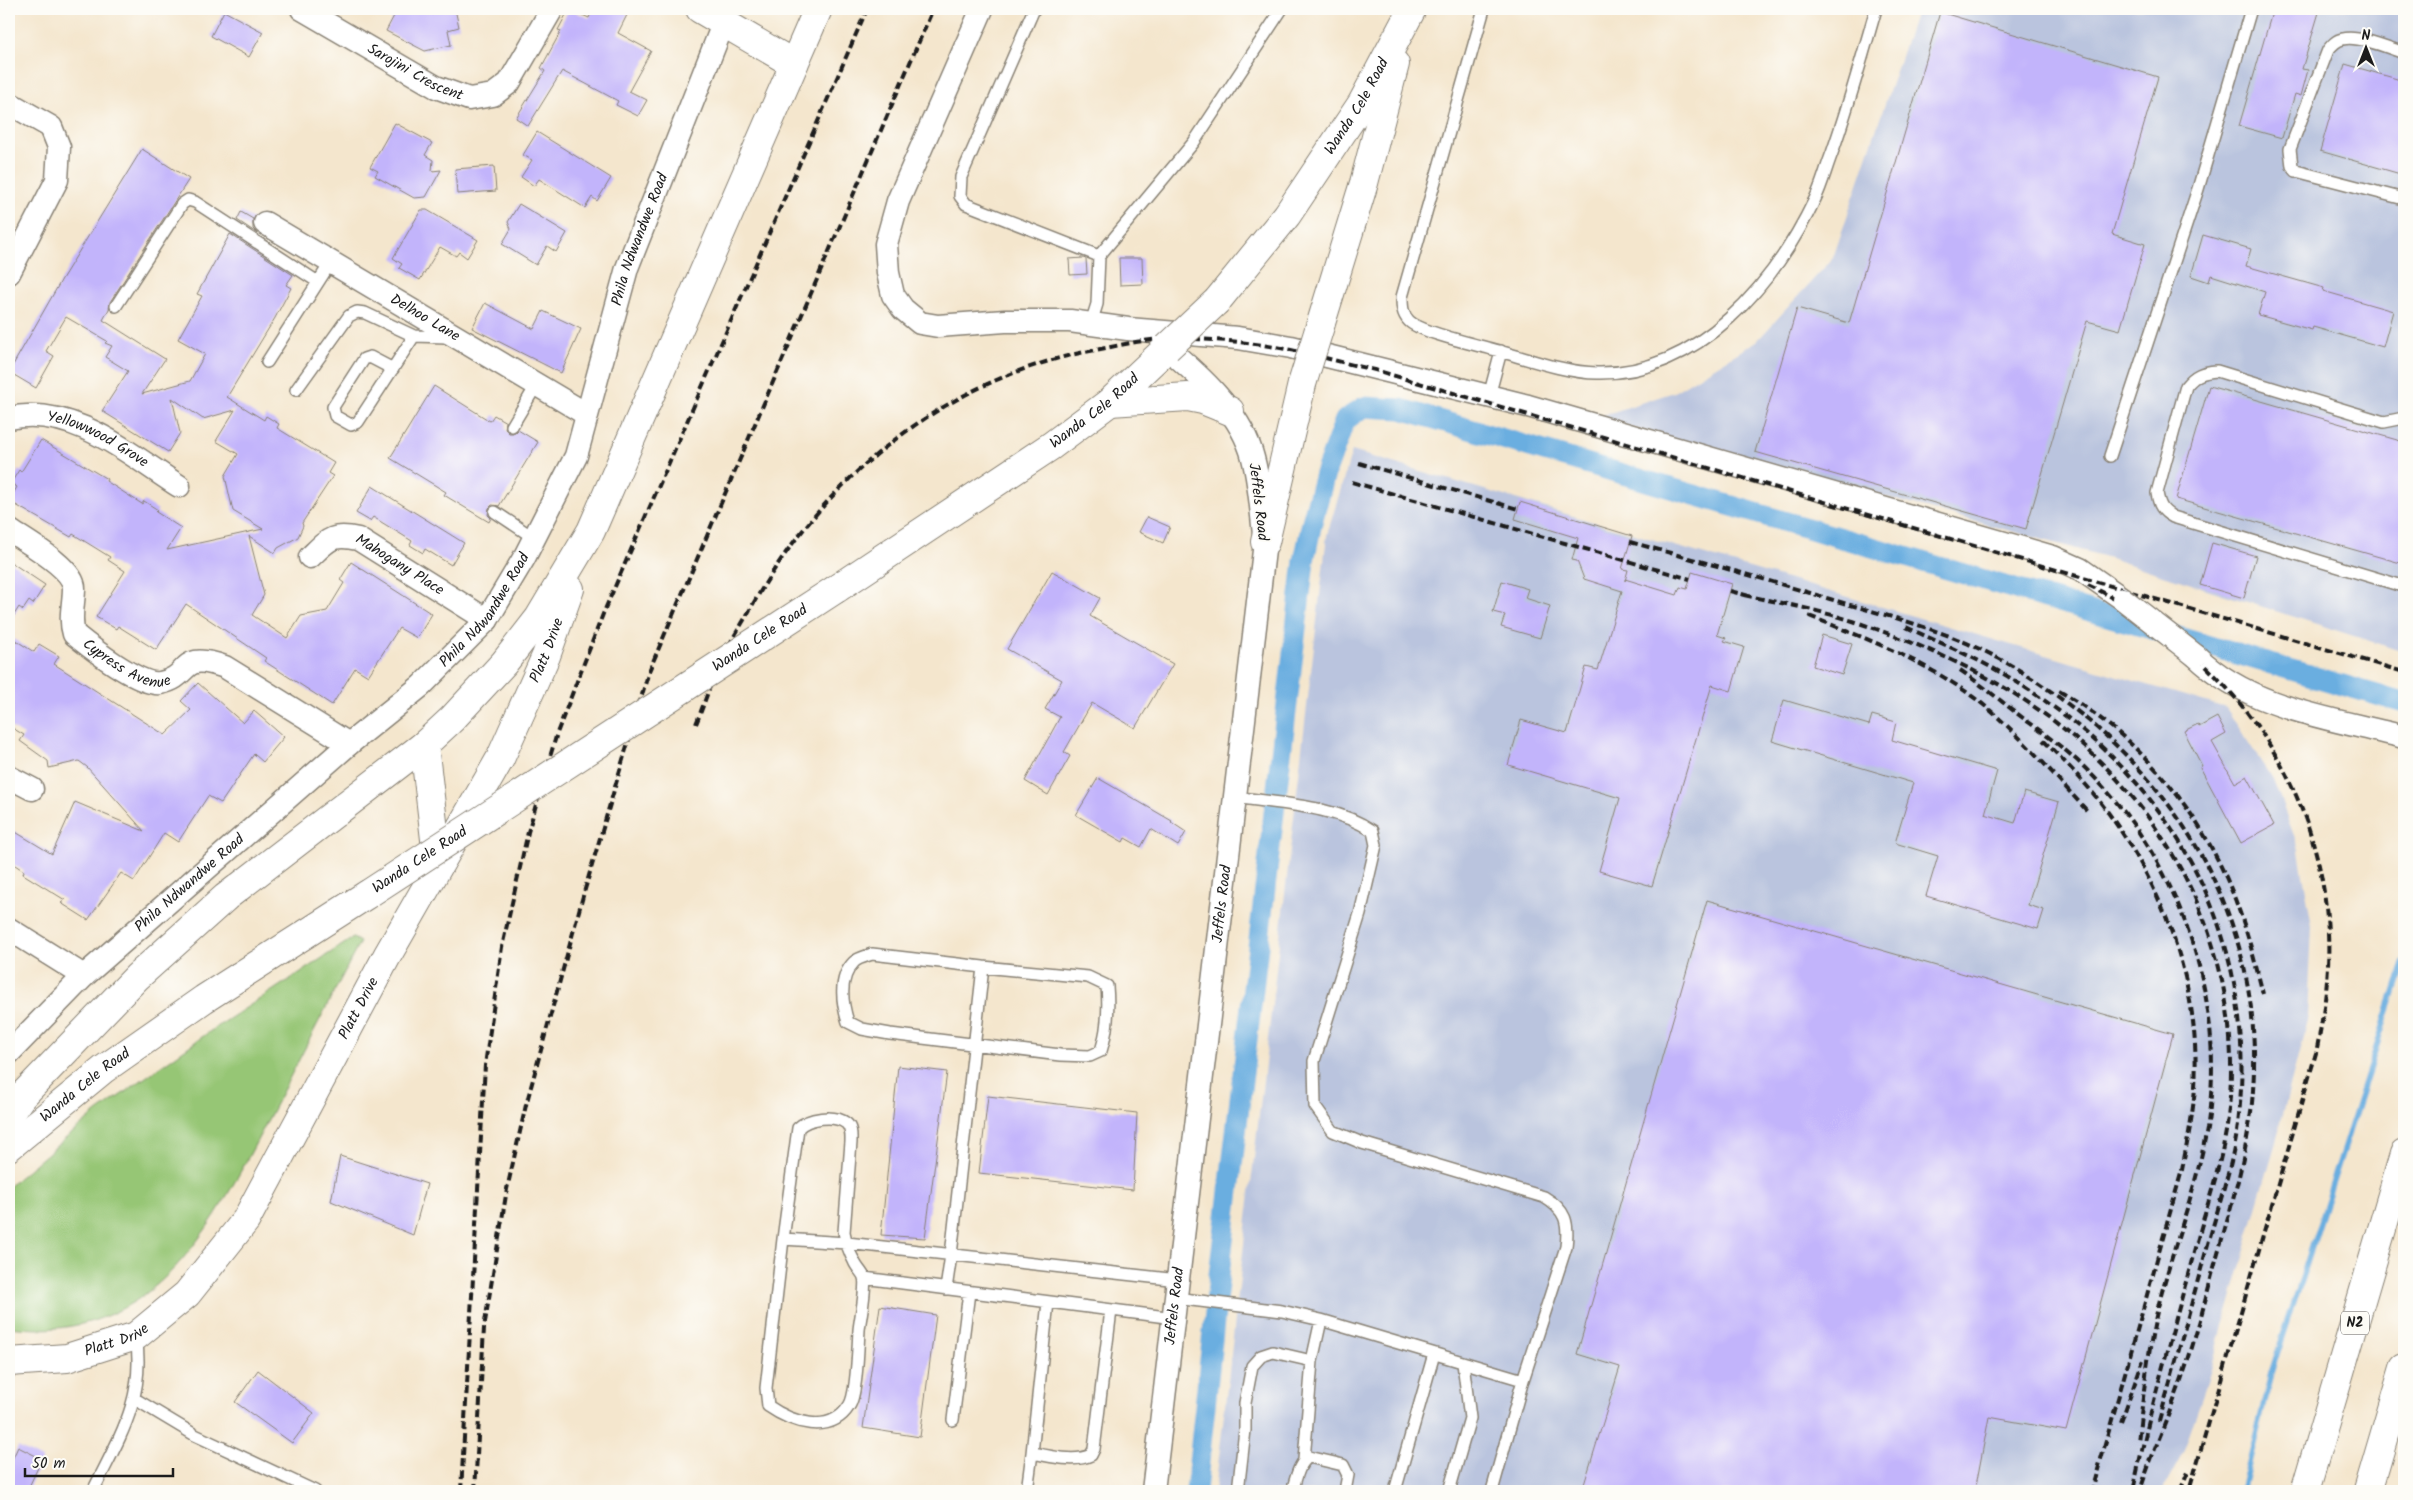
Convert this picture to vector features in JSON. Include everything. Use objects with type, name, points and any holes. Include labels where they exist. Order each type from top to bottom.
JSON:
[{"type":"main road","points":[[9,1114],[22,1096],[137,977],[226,897],[424,745],[452,719],[504,663],[539,618],[591,531],[818,9]]},
{"type":"main road","points":[[717,13],[794,64]]},
{"type":"main road","points":[[1265,542],[1302,384],[1364,183],[1409,15]]},
{"type":"main road","name":"Wanda Cele Road","points":[[9,1147],[112,1063],[204,999],[836,589],[1051,446],[1110,402],[1217,301],[1287,215],[1362,103],[1409,15]]},
{"type":"main road","points":[[1110,402],[1188,397],[1230,411]]},
{"type":"main road","name":"Platt Drive","points":[[9,1362],[67,1358],[136,1336],[187,1294],[246,1220],[387,956],[500,759],[546,656],[591,531]]},
{"type":"main road","points":[[424,745],[438,865]]},
{"type":"main road","name":"N2","points":[[2304,1491],[2404,1154]]},
{"type":"main road","points":[[2368,1491],[2404,1368]]},
{"type":"street","name":"Sarojini Crescent","points":[[302,9],[436,87],[469,99],[493,95],[509,83],[552,9]]},
{"type":"street","points":[[982,9],[898,201],[886,244],[888,273],[893,295],[903,309],[920,323],[938,326],[1005,321],[1091,323],[1128,329],[1238,338],[1291,347],[1489,396],[2053,556],[2080,569],[2123,599],[2231,684],[2260,698],[2308,714],[2404,736]]},
{"type":"street","name":"Phila Ndwandwe Road","points":[[9,1052],[84,976],[349,744],[421,686],[487,620],[534,538],[576,456],[627,268],[717,13]]},
{"type":"street","points":[[9,103],[52,127],[59,147],[57,180],[9,273]]},
{"type":"street","name":"Delhoo Lane","points":[[264,223],[586,414]]},
{"type":"street","name":"Jeffels Road","points":[[1153,1491],[1265,542],[1251,452],[1239,424],[1230,411],[1194,371],[1158,356]]},
{"type":"street","name":"Yellowwood Grove","points":[[9,418],[22,415],[55,417],[100,435],[179,486]]},
{"type":"street","name":"Cypress Avenue","points":[[9,530],[69,573],[74,585],[70,621],[74,634],[137,677],[150,683],[168,681],[193,662],[201,660],[211,662],[226,667],[349,744]]},
{"type":"street","name":"Mahogany Place","points":[[310,558],[331,538],[345,536],[358,540],[487,620]]},
{"type":"street","points":[[9,929],[84,976]]},
{"type":"lane","points":[[1034,9],[961,177],[960,196],[966,204],[1099,256]]},
{"type":"lane","points":[[1091,323],[1097,304],[1099,256],[1194,142],[1282,9]]},
{"type":"lane","points":[[1484,9],[1402,297],[1402,310],[1409,322],[1442,335],[1557,366],[1596,373],[1620,372],[1656,364],[1697,343],[1727,322],[1764,281],[1793,240],[1816,198],[1848,107],[1876,9]]},
{"type":"lane","points":[[2110,456],[2198,188],[2251,9]]},
{"type":"lane","points":[[2404,53],[2354,38],[2343,38],[2335,42],[2328,50],[2290,148],[2292,166],[2296,171],[2404,199]]},
{"type":"lane","points":[[116,306],[182,204],[188,200],[195,202],[318,282]]},
{"type":"lane","points":[[267,362],[331,262]]},
{"type":"lane","points":[[296,390],[349,316],[357,312],[365,313],[414,336],[456,337]]},
{"type":"lane","points":[[393,369],[370,357],[364,359],[333,407],[335,416],[351,425],[358,422],[393,369],[414,336]]},
{"type":"lane","points":[[1489,396],[1501,351]]},
{"type":"lane","points":[[2404,418],[2384,422],[2216,371],[2203,372],[2194,377],[2186,386],[2157,493],[2159,503],[2164,512],[2173,516],[2399,585],[2404,584]]},
{"type":"lane","points":[[512,426],[537,384]]},
{"type":"lane","points":[[495,512],[534,538]]},
{"type":"lane","points":[[1235,797],[1310,808],[1358,821],[1373,831],[1376,845],[1360,914],[1314,1062],[1315,1106],[1325,1123],[1333,1131],[1362,1143],[1544,1197],[1559,1206],[1568,1232],[1566,1247],[1523,1380],[1492,1491]]},
{"type":"lane","points":[[872,954],[982,967],[1088,977],[1107,986],[1109,1006],[1107,1032],[1101,1051],[1090,1056],[1060,1055],[871,1031],[848,1022],[842,1002],[844,977],[855,960],[872,954]]},
{"type":"lane","points":[[946,1289],[982,967]]},
{"type":"lane","points":[[815,1118],[840,1121],[851,1129],[844,1226],[852,1259],[864,1278],[850,1405],[837,1418],[822,1423],[806,1424],[783,1416],[768,1406],[766,1388],[783,1239],[798,1128],[805,1120],[815,1118]]},
{"type":"lane","points":[[783,1239],[847,1243],[951,1255],[1176,1299],[1282,1310],[1523,1380]]},
{"type":"lane","points":[[864,1278],[1112,1310],[1176,1299]]},
{"type":"lane","points":[[953,1420],[969,1292]]},
{"type":"lane","points":[[1027,1491],[1048,1302]]},
{"type":"lane","points":[[1032,1453],[1077,1459],[1091,1455],[1096,1443],[1112,1310]]},
{"type":"lane","points":[[1292,1491],[1304,1460],[1312,1361],[1321,1320]]},
{"type":"lane","points":[[93,1491],[122,1433],[135,1399],[140,1361],[136,1336]]},
{"type":"lane","points":[[1238,1491],[1245,1430],[1245,1403],[1252,1366],[1261,1356],[1273,1352],[1312,1361]]},
{"type":"lane","points":[[1395,1491],[1434,1354]]},
{"type":"lane","points":[[1449,1491],[1470,1418],[1464,1363]]},
{"type":"lane","points":[[135,1399],[195,1435],[315,1491]]},
{"type":"lane","points":[[1304,1460],[1314,1457],[1343,1464],[1348,1475],[1344,1491]]},
{"type":"shaded area","points":[[1917,9],[2404,9],[2404,652],[2110,558],[1595,418],[1674,392],[1757,341],[1833,258]]},
{"type":"shaded area","points":[[1352,451],[2226,708],[2273,780],[2298,846],[2312,926],[2308,1017],[2275,1145],[2206,1386],[2183,1452],[2162,1491],[1215,1491],[1327,535]]},
{"type":"green space","points":[[353,938],[360,942],[251,1152],[203,1232],[175,1267],[143,1296],[105,1317],[61,1328],[9,1327],[9,1186],[97,1112],[209,1032]]},
{"type":"building","points":[[418,9],[455,9],[459,27],[448,30],[451,45],[425,51],[386,31],[395,14]]},
{"type":"building","points":[[569,9],[589,18],[593,9],[630,9],[618,33],[651,51],[629,91],[647,100],[638,116],[616,105],[618,101],[562,71],[528,126],[516,118],[545,71],[541,68],[561,31],[558,30]]},
{"type":"building","points":[[2273,9],[2320,9],[2302,69],[2308,70],[2301,96],[2295,94],[2282,138],[2239,126]]},
{"type":"building","points":[[224,11],[263,32],[249,57],[211,36]]},
{"type":"building","points":[[1940,12],[2158,77],[2112,234],[2145,244],[2120,330],[2087,321],[2026,529],[1755,452],[1797,308],[1849,323]]},
{"type":"building","points":[[2345,64],[2404,81],[2404,175],[2320,151]]},
{"type":"building","points":[[395,123],[432,143],[425,155],[433,160],[432,171],[441,170],[426,197],[414,198],[375,176],[378,171],[370,167]]},
{"type":"building","points":[[537,132],[611,178],[597,201],[592,197],[585,208],[539,179],[534,186],[521,177],[532,160],[523,155]]},
{"type":"building","points":[[142,149],[189,179],[110,302],[109,309],[103,320],[165,359],[142,394],[190,381],[205,354],[178,339],[202,296],[197,294],[230,234],[293,275],[286,285],[291,288],[275,318],[227,397],[264,420],[266,416],[279,424],[277,428],[334,463],[328,473],[333,476],[302,523],[303,526],[298,537],[278,548],[275,553],[249,536],[264,595],[252,615],[287,638],[301,616],[327,611],[344,583],[340,580],[351,562],[432,614],[417,638],[399,628],[368,676],[355,668],[332,705],[264,661],[266,658],[186,604],[156,650],[118,626],[116,629],[96,617],[125,571],[108,560],[110,557],[73,534],[71,537],[9,501],[17,487],[11,483],[19,470],[21,472],[41,440],[107,479],[106,481],[142,504],[144,501],[158,510],[156,512],[181,528],[167,550],[263,529],[233,511],[225,476],[238,454],[216,441],[235,410],[203,419],[172,398],[180,433],[168,452],[102,411],[128,371],[105,357],[112,346],[105,343],[107,341],[66,317],[46,351],[54,356],[36,388],[9,372],[62,279]]},
{"type":"building","points":[[494,166],[496,191],[457,194],[455,169]]},
{"type":"building","points":[[519,204],[567,233],[556,252],[547,246],[536,265],[502,244],[511,229],[508,222]]},
{"type":"building","points":[[421,210],[427,210],[478,240],[467,258],[459,252],[456,256],[440,247],[420,280],[399,268],[402,264],[393,258]]},
{"type":"building","points":[[241,212],[253,219],[253,229],[258,234],[237,220]]},
{"type":"building","points":[[2203,235],[2251,249],[2246,266],[2324,288],[2323,291],[2393,311],[2383,347],[2313,327],[2312,330],[2258,315],[2265,292],[2211,275],[2209,282],[2191,276]]},
{"type":"building","points":[[1119,258],[1142,258],[1143,284],[1120,285]]},
{"type":"building","points":[[1069,259],[1086,259],[1087,274],[1070,275]]},
{"type":"building","points":[[485,303],[534,329],[543,311],[581,329],[561,373],[472,328]]},
{"type":"building","points":[[434,386],[490,421],[494,415],[506,422],[505,429],[509,433],[515,433],[518,430],[538,442],[499,506],[492,505],[489,508],[488,515],[491,518],[489,522],[444,495],[446,492],[390,458]]},
{"type":"building","points":[[2209,386],[2404,442],[2404,564],[2176,499]]},
{"type":"building","points":[[372,486],[464,543],[451,565],[425,549],[423,553],[410,545],[412,541],[373,517],[370,521],[356,513]]},
{"type":"building","points":[[1520,502],[1632,536],[1622,569],[1628,570],[1626,579],[1677,595],[1680,587],[1687,589],[1692,572],[1732,584],[1717,635],[1726,638],[1724,641],[1744,647],[1731,691],[1712,685],[1652,886],[1599,871],[1620,798],[1508,765],[1521,720],[1567,733],[1586,667],[1598,670],[1622,591],[1584,579],[1577,561],[1572,560],[1578,538],[1515,519]]},
{"type":"building","points":[[1147,517],[1170,527],[1163,543],[1139,532]]},
{"type":"building","points":[[2212,543],[2256,556],[2244,598],[2200,585]]},
{"type":"building","points":[[9,561],[45,585],[33,604],[29,601],[23,610],[19,607],[9,623]]},
{"type":"building","points":[[1052,571],[1100,598],[1090,616],[1173,664],[1135,728],[1092,703],[1064,752],[1070,756],[1048,795],[1025,781],[1060,717],[1045,709],[1062,680],[1007,649]]},
{"type":"building","points":[[1502,581],[1528,589],[1525,598],[1550,606],[1540,638],[1501,627],[1505,615],[1493,612]]},
{"type":"building","points":[[1822,635],[1852,644],[1842,675],[1813,666]]},
{"type":"building","points":[[9,636],[34,652],[39,644],[59,656],[54,664],[165,735],[191,710],[181,701],[198,683],[243,723],[254,711],[284,737],[263,762],[254,754],[221,803],[208,796],[178,842],[164,833],[134,881],[121,873],[88,920],[61,903],[65,900],[23,874],[24,871],[9,861],[9,828],[52,854],[75,802],[144,831],[87,767],[79,761],[49,768],[48,761],[20,741],[24,735],[9,726]]},
{"type":"building","points":[[1784,700],[1869,725],[1872,715],[1896,722],[1892,740],[1997,771],[1985,814],[2015,823],[2024,792],[2059,802],[2028,905],[2044,910],[2038,929],[1926,896],[1938,856],[1895,843],[1913,783],[1772,741]]},
{"type":"building","points":[[2217,717],[2226,734],[2212,742],[2235,783],[2247,776],[2274,825],[2241,843],[2200,767],[2202,766],[2184,731],[2198,724],[2199,727]]},
{"type":"building","points":[[1098,778],[1172,821],[1186,832],[1178,846],[1151,829],[1141,847],[1125,838],[1123,842],[1076,815]]},
{"type":"building","points":[[1707,900],[2173,1034],[2066,1431],[1989,1417],[1975,1491],[1582,1491],[1620,1367],[1577,1354]]},
{"type":"building","points":[[898,1066],[947,1072],[925,1238],[881,1235]]},
{"type":"building","points":[[988,1096],[1137,1113],[1133,1190],[979,1173]]},
{"type":"building","points":[[340,1156],[427,1184],[413,1235],[331,1201]]},
{"type":"building","points":[[880,1306],[936,1315],[920,1437],[863,1428]]},
{"type":"building","points":[[258,1370],[314,1413],[292,1443],[235,1402]]},
{"type":"building","points":[[18,1447],[42,1459],[27,1491],[15,1491],[9,1488],[9,1466]]},
{"type":"waterway","points":[[1196,1491],[1219,1275],[1304,561],[1325,474],[1345,420],[1364,407],[1401,409],[2404,703]]},
{"type":"waterway","points":[[2242,1491],[2271,1374],[2404,961]]},
{"type":"railway","points":[[461,1491],[485,1065],[502,947],[528,832],[557,733],[603,614],[867,9]]},
{"type":"railway","points":[[475,1491],[484,1328],[507,1189],[526,1105],[583,896],[649,671],[933,9]]},
{"type":"railway","points":[[696,724],[723,656],[776,566],[810,521],[849,480],[891,443],[937,411],[987,384],[1039,364],[1095,350],[1149,340],[1167,339],[1229,341],[1276,347],[1375,370],[2404,672]]},
{"type":"railway","points":[[1359,463],[1518,509]]},
{"type":"railway","points":[[1352,482],[1690,579]]},
{"type":"railway","points":[[1630,542],[1919,625],[1985,651],[2024,673],[2073,708],[2118,747],[2157,790],[2190,836],[2217,886],[2237,939],[2249,994],[2254,1052],[2251,1112],[2237,1184],[2196,1333],[2177,1392],[2140,1491]]},
{"type":"railway","points":[[2088,585],[2137,612],[2182,645],[2222,683],[2257,726],[2285,772],[2307,823],[2321,876],[2328,933],[2326,993],[2316,1053],[2189,1491]]},
{"type":"railway","points":[[1730,591],[1749,596]]},
{"type":"railway","points":[[1744,595],[1840,617],[1897,637],[1968,668],[2030,704],[2086,748],[2134,798],[2173,855],[2203,917],[2222,983],[2231,1053],[2227,1125],[2217,1170],[2155,1398],[2133,1491]]},
{"type":"railway","points":[[1809,616],[1901,654],[1965,691],[2013,731],[2089,813]]},
{"type":"railway","points":[[1906,627],[1983,663],[2012,679],[2081,728],[2128,774],[2168,824],[2199,878],[2222,936],[2237,998],[2242,1064],[2237,1132],[2228,1174],[2158,1425]]},
{"type":"railway","points":[[1960,670],[2067,752],[2091,774],[2123,810],[2150,850],[2173,893],[2191,938],[2203,984],[2210,1032],[2212,1081],[2207,1129],[2197,1174],[2154,1324],[2138,1442]]},
{"type":"railway","points":[[2059,691],[2090,710],[2144,757],[2190,813],[2226,876],[2246,931],[2263,994]]},
{"type":"railway","points":[[2043,740],[2067,764],[2104,807],[2144,870],[2161,904],[2185,976],[2192,1012],[2195,1050],[2194,1097],[2182,1170],[2092,1491]]},
{"type":"railway","points":[[2121,1422],[2143,1360]]},
{"type":"railway","points":[[2180,1491],[2189,1470]]}]
